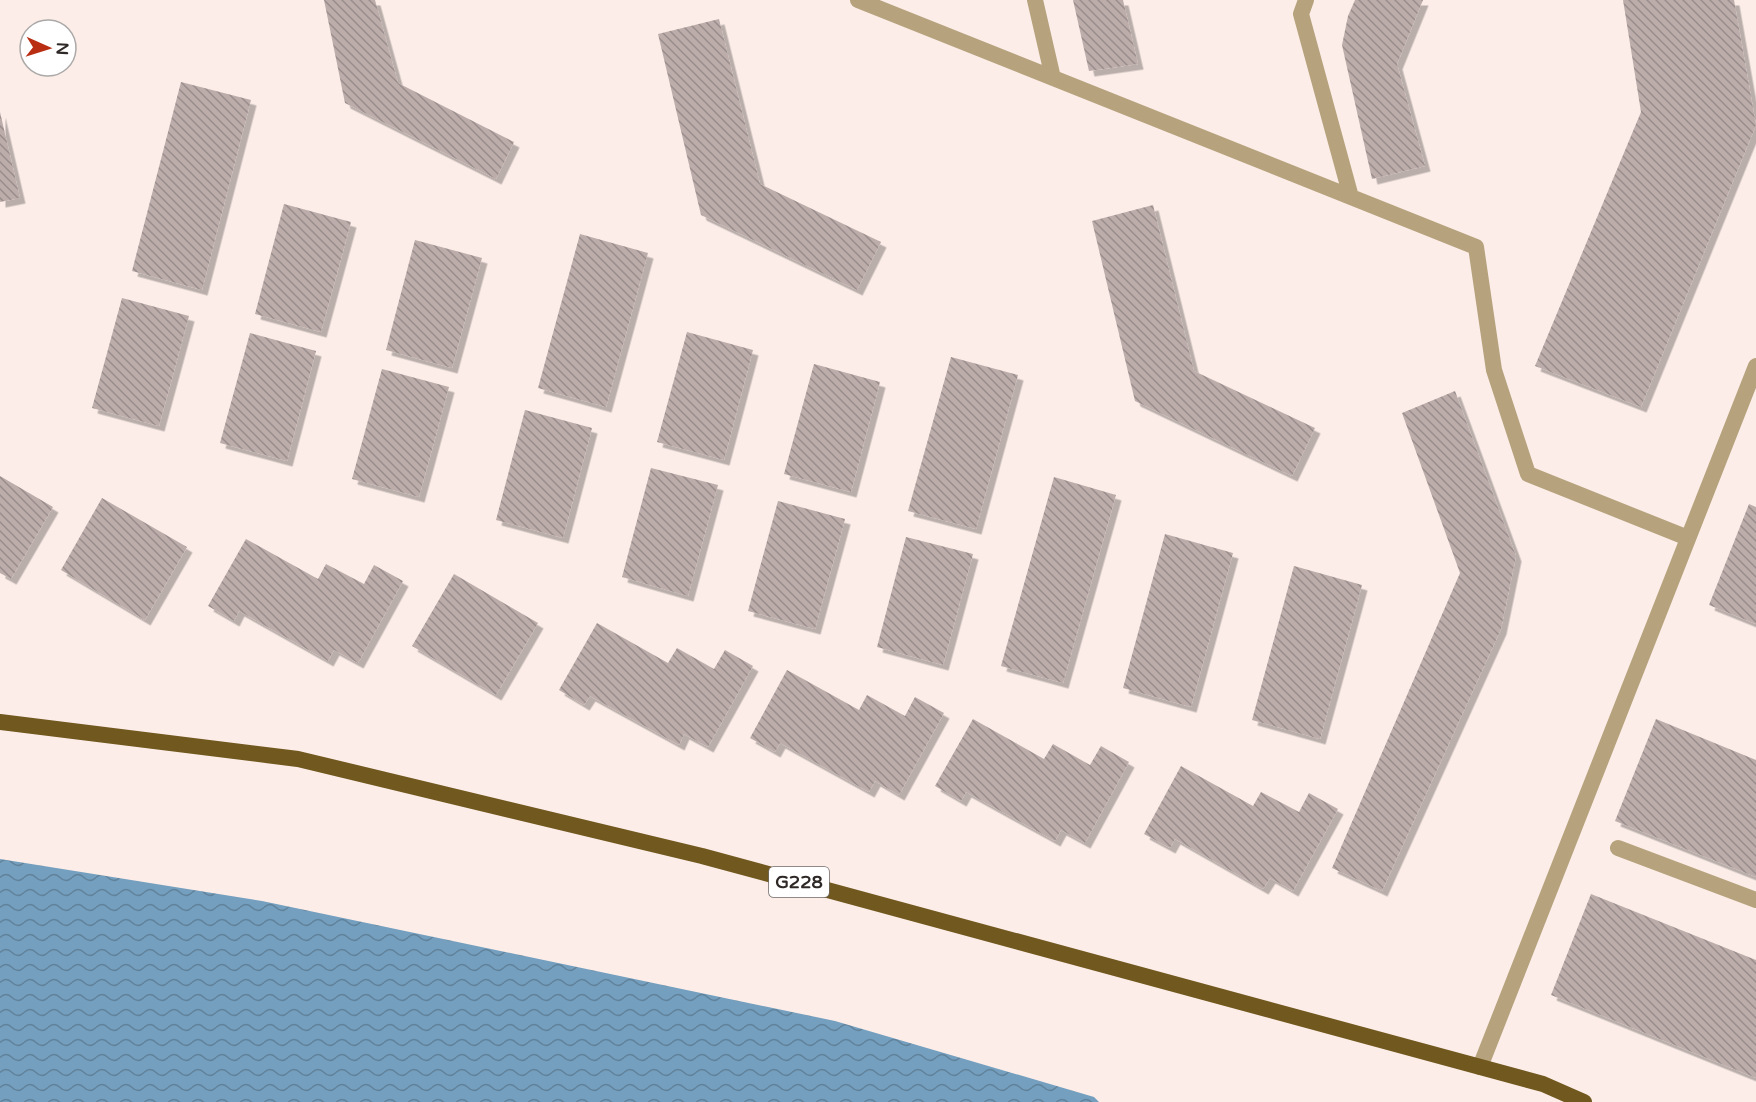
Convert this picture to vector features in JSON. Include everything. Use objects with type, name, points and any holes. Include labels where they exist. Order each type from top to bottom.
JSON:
[{"type":"highway","name":"G228","points":[[0,722],[298,759],[702,855],[1542,1084],[1584,1102]]},
{"type":"street","points":[[858,0],[1476,247],[1494,370],[1528,474],[1688,538]]},
{"type":"street","points":[[1035,0],[1053,78]]},
{"type":"street","points":[[1306,0],[1301,14],[1351,197]]},
{"type":"street","points":[[1480,1067],[1688,538],[1750,397],[1756,366]]},
{"type":"street","points":[[1618,848],[1756,900]]},
{"type":"water","points":[[0,859],[262,901],[835,1021],[1094,1097],[1099,1102],[0,1102]]},
{"type":"building","points":[[324,0],[375,0],[398,83],[514,142],[496,179],[345,103]]},
{"type":"building","points":[[1073,0],[1123,0],[1138,64],[1089,71]]},
{"type":"building","points":[[1355,0],[1423,0],[1397,64],[1425,166],[1372,179],[1342,45],[1348,16]]},
{"type":"building","points":[[1623,0],[1734,0],[1756,125],[1641,407],[1535,366],[1641,112]]},
{"type":"building","points":[[719,19],[760,184],[881,242],[857,290],[701,215],[658,34]]},
{"type":"building","points":[[181,82],[251,100],[202,290],[132,271]]},
{"type":"building","points":[[0,112],[20,198],[0,202]]},
{"type":"building","points":[[284,204],[351,222],[321,332],[255,314]]},
{"type":"building","points":[[1153,205],[1194,371],[1315,428],[1292,476],[1135,401],[1092,221]]},
{"type":"building","points":[[580,234],[648,253],[606,407],[538,388]]},
{"type":"building","points":[[415,240],[482,258],[452,368],[386,350]]},
{"type":"building","points":[[122,298],[189,316],[159,426],[92,408]]},
{"type":"building","points":[[687,332],[753,350],[724,460],[657,442]]},
{"type":"building","points":[[250,333],[316,351],[287,461],[220,443]]},
{"type":"building","points":[[951,357],[1018,375],[976,529],[908,511]]},
{"type":"building","points":[[814,364],[880,382],[851,492],[784,474]]},
{"type":"building","points":[[382,369],[449,387],[419,497],[352,479]]},
{"type":"building","points":[[1455,391],[1516,556],[1501,629],[1382,891],[1332,868],[1460,573],[1402,413]]},
{"type":"building","points":[[525,410],[592,428],[563,538],[496,520]]},
{"type":"building","points":[[651,468],[718,485],[688,596],[622,577]]},
{"type":"building","points":[[0,476],[53,507],[11,579],[0,573]]},
{"type":"building","points":[[1054,477],[1116,495],[1063,683],[1001,666]]},
{"type":"building","points":[[102,498],[187,547],[145,620],[61,570]]},
{"type":"building","points":[[778,501],[845,519],[815,629],[748,611]]},
{"type":"building","points":[[1749,504],[1756,507],[1756,624],[1709,605]]},
{"type":"building","points":[[1165,534],[1233,553],[1191,707],[1123,688]]},
{"type":"building","points":[[906,537],[973,554],[943,665],[877,647]]},
{"type":"building","points":[[246,539],[318,579],[326,564],[364,584],[374,565],[403,581],[358,663],[334,650],[328,661],[239,611],[234,621],[208,606]]},
{"type":"building","points":[[1294,566],[1362,585],[1320,739],[1252,720]]},
{"type":"building","points":[[454,574],[538,623],[496,695],[412,646]]},
{"type":"building","points":[[597,623],[668,663],[677,648],[714,669],[725,650],[753,666],[708,747],[684,734],[679,745],[590,696],[584,705],[559,690]]},
{"type":"building","points":[[787,670],[859,710],[867,695],[905,716],[915,697],[944,713],[899,795],[875,781],[869,792],[780,743],[775,752],[750,738]]},
{"type":"building","points":[[973,719],[1044,759],[1053,744],[1090,765],[1101,746],[1129,762],[1085,843],[1061,830],[1055,841],[966,792],[961,801],[935,786]]},
{"type":"building","points":[[1656,719],[1756,760],[1756,877],[1615,821]]},
{"type":"building","points":[[1181,766],[1253,806],[1261,792],[1299,812],[1309,793],[1338,809],[1293,891],[1270,878],[1263,889],[1175,839],[1170,848],[1144,834]]},
{"type":"building","points":[[1591,894],[1756,960],[1756,1078],[1551,995]]}]
